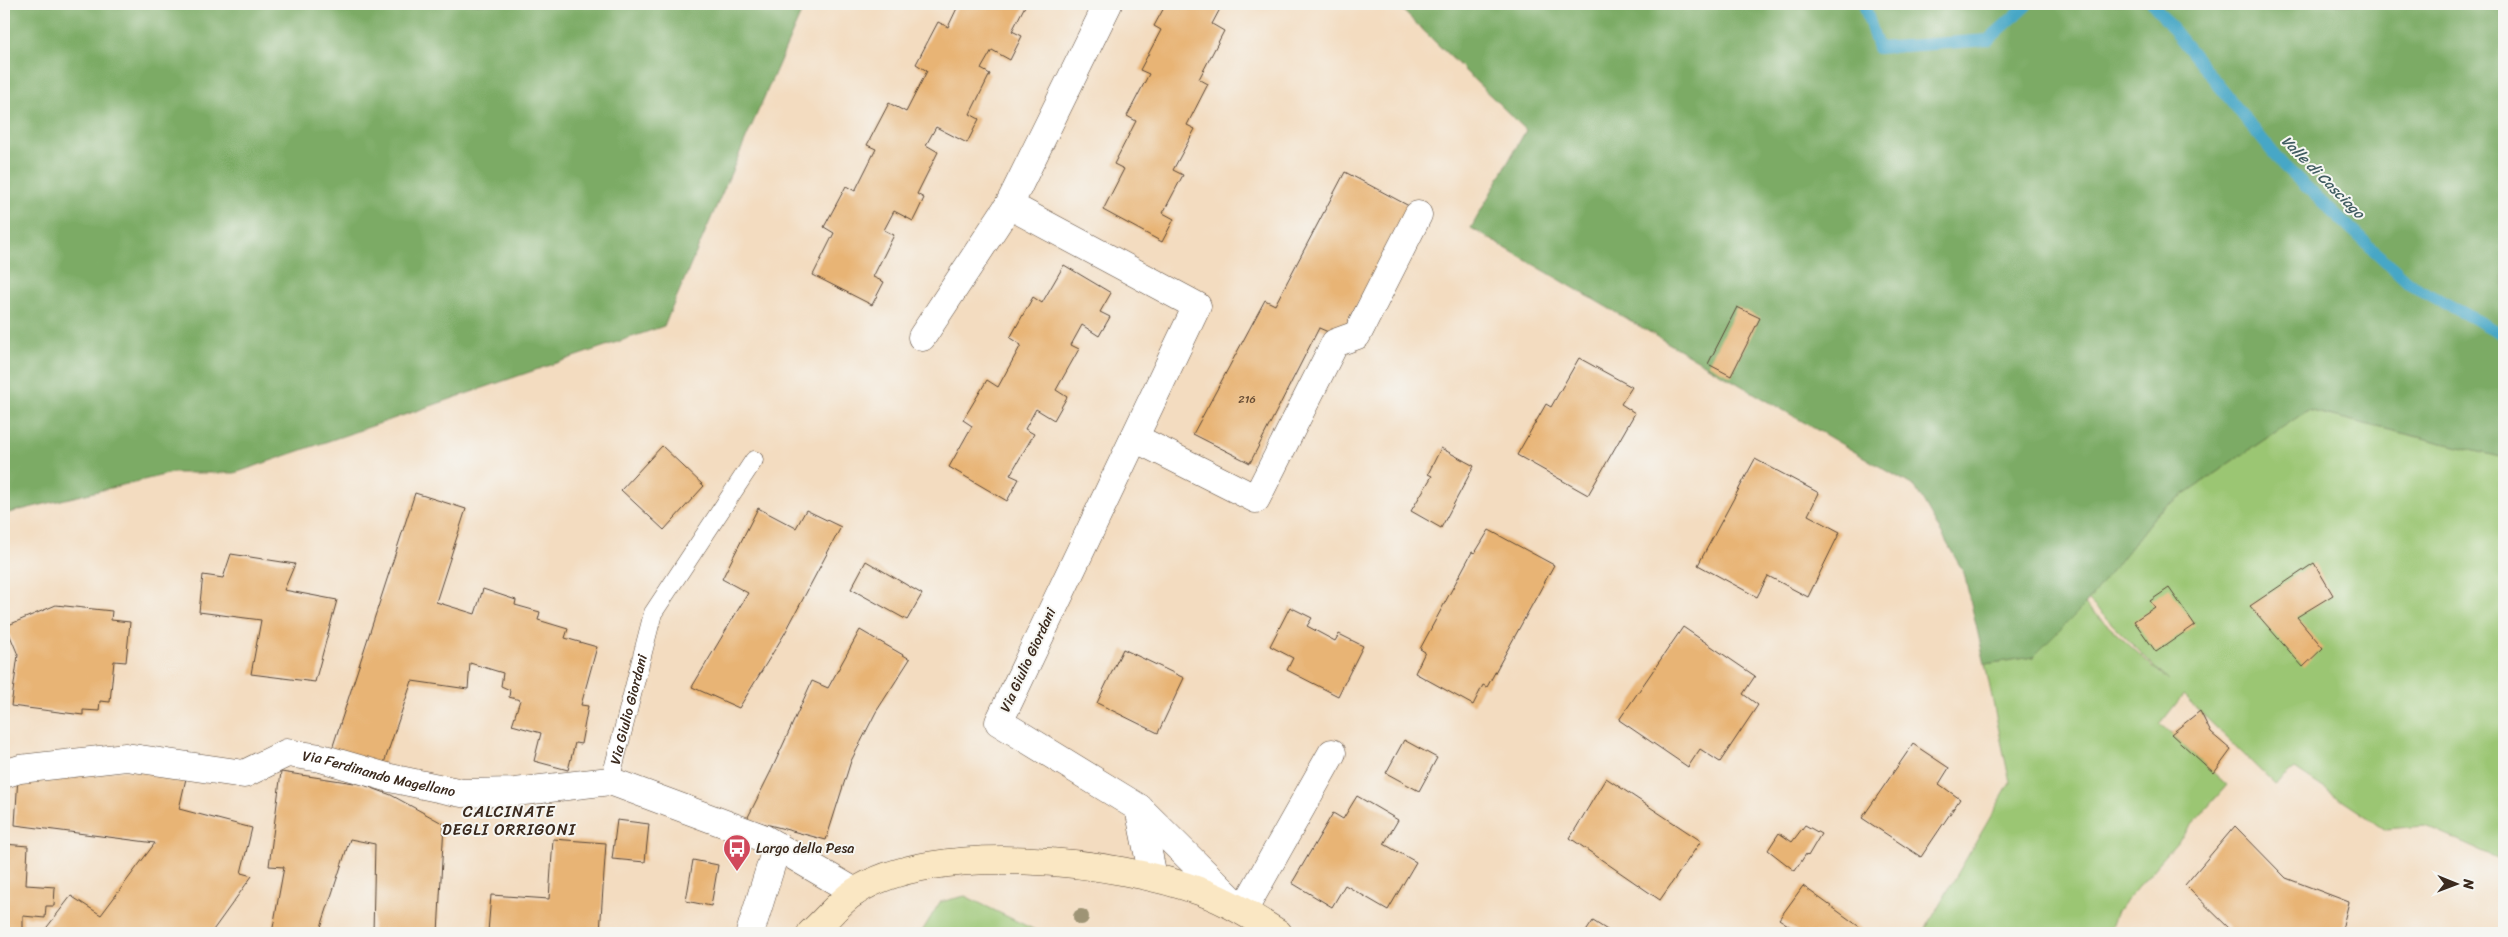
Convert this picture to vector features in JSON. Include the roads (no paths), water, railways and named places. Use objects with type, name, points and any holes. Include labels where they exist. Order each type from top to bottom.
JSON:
[{"type":"street","points":[[922,337],[1009,205],[1108,4]]},
{"type":"street","points":[[1009,205],[1197,306],[1135,438],[1256,499],[1335,343],[1357,335],[1418,215]]},
{"type":"street","name":"Via Giulio Giordani","points":[[1135,438],[999,722],[1139,808],[1243,911]]},
{"type":"street","points":[[1243,911],[1332,753]]},
{"type":"street","name":"Via Ferdinando Magellano","points":[[4,774],[20,769],[126,758],[244,774],[287,754],[321,758],[390,778],[462,793],[515,792],[610,781],[734,829],[763,838],[855,892]]},
{"type":"street","points":[[1139,808],[1153,877]]},
{"type":"street","points":[[750,933],[777,846]]},
{"type":"street","name":"Via Giulio Giordani","points":[[855,892],[900,871],[962,860],[1073,863],[1153,877],[1202,892],[1243,911],[1278,933]]},
{"type":"street","points":[[811,933],[855,892]]},
{"type":"lane","name":"Via Giulio Giordani","points":[[610,781],[653,613],[754,460]]},
{"type":"waterway","name":"Valle di Casciago","points":[[1864,4],[1878,48],[1988,40],[2028,4]]},
{"type":"waterway","name":"Valle di Casciago","points":[[2153,4],[2283,165],[2410,284],[2504,335]]},
{"type":"place","name":"Largo della Pesa","points":[[737,872]]},
{"type":"district","name":"CALCINATE DEGLI ORRIGONI","points":[[509,820]]}]
